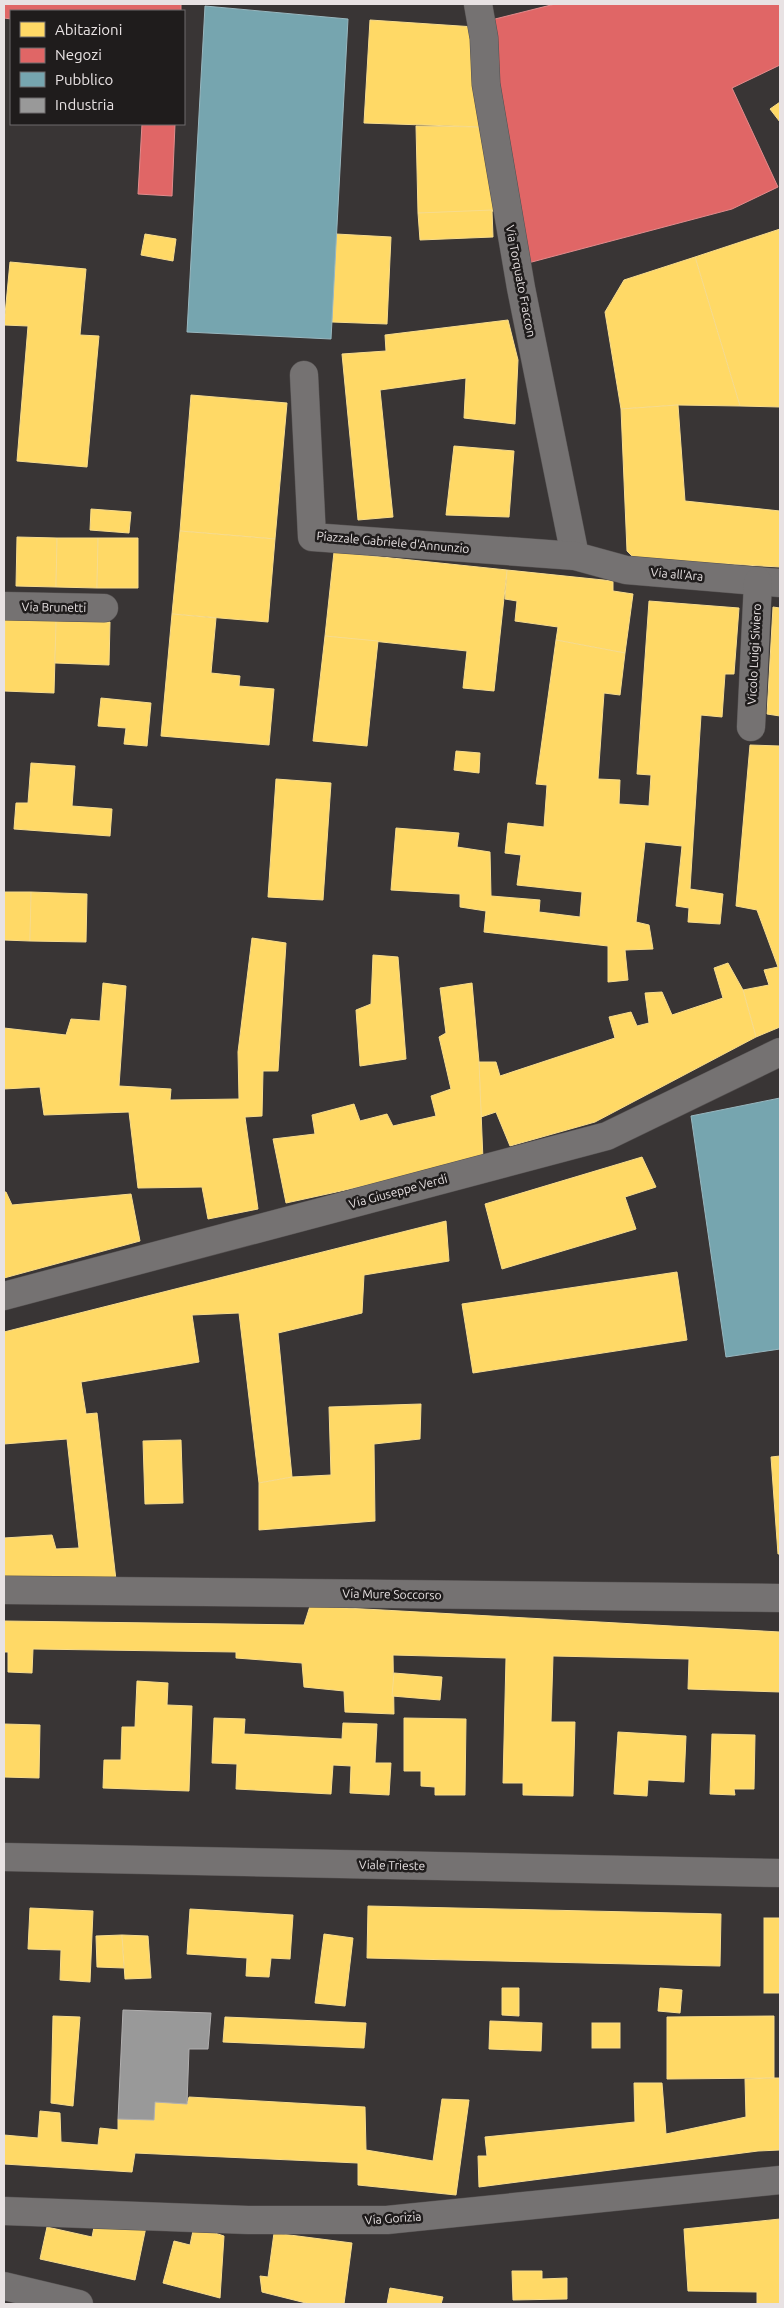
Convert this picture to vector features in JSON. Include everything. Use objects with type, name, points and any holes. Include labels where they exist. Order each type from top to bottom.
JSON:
[{"type":"street","name":"Via Torquato Fraccon","points":[[478,4],[484,38],[486,84],[521,288],[575,556]]},
{"type":"street","name":"Piazzale Gabriele d'Annunzio","points":[[304,375],[312,538],[575,556]]},
{"type":"street","name":"Via all'Ara","points":[[575,556],[626,570],[769,582]]},
{"type":"street","name":"Vicolo Luigi Siviero","points":[[750,727],[769,582]]},
{"type":"street","name":"Via Brunetti","points":[[4,606],[104,608]]},
{"type":"street","name":"Via Giuseppe Verdi","points":[[4,1296],[607,1136],[780,1052]]},
{"type":"street","name":"Via Mure Soccorso","points":[[4,1590],[780,1598]]},
{"type":"street","name":"Viale Trieste","points":[[4,1857],[780,1873]]},
{"type":"street","name":"Via Gorizia","points":[[4,2211],[248,2220],[387,2220],[780,2180]]},
{"type":"street","points":[[4,2286],[79,2304]]},
{"type":"building: Abitazioni","points":[[370,20],[475,27],[484,127],[364,123]]},
{"type":"building: Abitazioni","points":[[780,102],[780,122],[770,109]]},
{"type":"building: Abitazioni","points":[[416,126],[484,127],[496,211],[418,213]]},
{"type":"building: Abitazioni","points":[[492,210],[493,237],[420,240],[418,213]]},
{"type":"building: Abitazioni","points":[[780,229],[780,407],[740,406],[695,257]]},
{"type":"building: Abitazioni","points":[[145,234],[176,239],[173,261],[141,255]]},
{"type":"building: Abitazioni","points":[[336,234],[391,237],[387,324],[332,322]]},
{"type":"building: Abitazioni","points":[[695,257],[740,406],[678,405],[621,409],[605,312],[624,280]]},
{"type":"building: Abitazioni","points":[[10,262],[86,269],[80,335],[99,336],[87,467],[17,461],[28,326],[4,325]]},
{"type":"building: Abitazioni","points":[[508,320],[518,360],[515,424],[464,418],[466,378],[380,390],[393,517],[358,520],[342,354],[386,351],[385,335]]},
{"type":"building: Abitazioni","points":[[191,395],[287,403],[275,539],[180,531]]},
{"type":"building: Abitazioni","points":[[678,405],[685,501],[780,511],[780,567],[635,559],[627,551],[621,409]]},
{"type":"building: Abitazioni","points":[[454,446],[514,451],[509,517],[446,515]]},
{"type":"building: Abitazioni","points":[[91,509],[131,512],[129,533],[90,530]]},
{"type":"building: Abitazioni","points":[[180,531],[275,539],[268,622],[172,614]]},
{"type":"building: Abitazioni","points":[[17,537],[57,538],[56,587],[16,586]]},
{"type":"building: Abitazioni","points":[[57,538],[98,538],[97,588],[56,587]]},
{"type":"building: Abitazioni","points":[[98,538],[138,538],[138,588],[97,588]]},
{"type":"building: Abitazioni","points":[[334,552],[507,570],[494,691],[463,688],[467,651],[325,636]]},
{"type":"building: Abitazioni","points":[[507,570],[613,581],[613,591],[633,594],[625,653],[556,640],[558,627],[515,621],[517,601],[505,599]]},
{"type":"building: Abitazioni","points":[[649,601],[739,608],[734,674],[725,674],[722,717],[701,715],[690,889],[723,894],[720,924],[688,922],[689,908],[676,906],[682,846],[645,842],[636,922],[649,925],[653,949],[625,950],[628,980],[608,982],[608,946],[484,932],[486,911],[460,907],[460,894],[391,890],[396,828],[459,833],[457,847],[490,852],[491,896],[540,900],[539,912],[580,917],[582,892],[517,885],[521,855],[505,853],[508,823],[544,827],[547,785],[536,784],[556,640],[625,653],[620,695],[604,693],[598,779],[620,780],[619,804],[649,806],[651,775],[637,774]]},
{"type":"building: Abitazioni","points":[[773,607],[780,608],[780,716],[767,714]]},
{"type":"building: Abitazioni","points":[[172,614],[216,618],[211,673],[240,676],[239,686],[274,689],[269,745],[161,736]]},
{"type":"building: Abitazioni","points":[[5,619],[56,621],[54,693],[4,691]]},
{"type":"building: Abitazioni","points":[[56,621],[110,622],[109,665],[55,663]]},
{"type":"building: Abitazioni","points":[[325,636],[378,641],[367,746],[313,741]]},
{"type":"building: Abitazioni","points":[[101,698],[151,703],[147,746],[124,744],[126,728],[98,726]]},
{"type":"building: Abitazioni","points":[[750,745],[780,746],[780,1027],[756,1037],[743,990],[769,985],[764,970],[778,967],[757,910],[736,906]]},
{"type":"building: Abitazioni","points":[[456,751],[480,753],[479,773],[454,770]]},
{"type":"building: Abitazioni","points":[[31,763],[75,766],[72,806],[112,809],[110,836],[14,829],[16,803],[28,803]]},
{"type":"building: Abitazioni","points":[[276,779],[331,783],[323,900],[268,897]]},
{"type":"building: Abitazioni","points":[[4,892],[31,892],[30,941],[4,940]]},
{"type":"building: Abitazioni","points":[[31,892],[87,894],[86,942],[30,941]]},
{"type":"building: Abitazioni","points":[[252,938],[286,943],[278,1071],[263,1071],[262,1116],[245,1117],[258,1209],[208,1219],[202,1187],[138,1188],[129,1112],[44,1115],[40,1087],[4,1089],[4,1028],[66,1035],[71,1019],[100,1021],[103,983],[126,986],[119,1086],[171,1089],[170,1100],[239,1099],[238,1052]]},
{"type":"building: Abitazioni","points":[[373,955],[398,957],[406,1059],[360,1066],[356,1010],[371,1004]]},
{"type":"building: Abitazioni","points":[[728,963],[743,990],[756,1037],[595,1122],[510,1146],[496,1112],[481,1117],[479,1062],[496,1062],[500,1076],[615,1038],[609,1017],[631,1012],[637,1026],[649,1023],[645,993],[662,992],[672,1015],[723,998],[714,968]]},
{"type":"building: Abitazioni","points":[[472,983],[479,1062],[483,1160],[286,1203],[273,1139],[315,1134],[312,1115],[354,1104],[360,1121],[387,1114],[393,1126],[436,1116],[431,1096],[451,1089],[439,1037],[446,1033],[440,988]]},
{"type":"building: Abitazioni","points":[[642,1157],[656,1187],[625,1197],[636,1229],[502,1269],[485,1204]]},
{"type":"building: Abitazioni","points":[[4,1192],[6,1192],[12,1205],[131,1194],[140,1241],[4,1278]]},
{"type":"building: Abitazioni","points":[[446,1221],[449,1261],[364,1275],[362,1313],[278,1333],[292,1477],[259,1483],[239,1313],[192,1315],[199,1362],[81,1382],[86,1414],[97,1413],[116,1580],[4,1580],[4,1538],[52,1535],[56,1549],[79,1548],[67,1439],[4,1444],[4,1332]]},
{"type":"building: Abitazioni","points":[[677,1272],[687,1340],[473,1373],[462,1304]]},
{"type":"building: Abitazioni","points":[[421,1404],[420,1439],[374,1444],[375,1521],[259,1530],[259,1483],[292,1477],[331,1475],[329,1407]]},
{"type":"building: Abitazioni","points":[[181,1440],[183,1503],[145,1504],[143,1441]]},
{"type":"building: Abitazioni","points":[[780,1456],[780,1554],[778,1554],[771,1457]]},
{"type":"building: Abitazioni","points":[[310,1606],[780,1632],[780,1692],[688,1689],[689,1659],[553,1656],[551,1722],[575,1722],[573,1796],[523,1795],[523,1783],[503,1783],[506,1658],[393,1655],[394,1714],[345,1712],[344,1691],[304,1687],[302,1663],[236,1658],[236,1652],[33,1649],[32,1673],[8,1672],[8,1652],[4,1652],[4,1621],[304,1625]]},
{"type":"building: Abitazioni","points":[[394,1673],[442,1677],[440,1700],[392,1696]]},
{"type":"building: Abitazioni","points":[[137,1681],[168,1683],[167,1705],[192,1706],[189,1791],[103,1788],[104,1760],[121,1760],[122,1727],[135,1727]]},
{"type":"building: Abitazioni","points":[[214,1718],[245,1719],[244,1734],[342,1739],[343,1723],[377,1724],[375,1763],[391,1763],[389,1795],[350,1793],[351,1766],[333,1765],[331,1794],[236,1789],[237,1764],[212,1763]]},
{"type":"building: Abitazioni","points":[[404,1718],[466,1719],[465,1795],[435,1795],[435,1787],[421,1786],[421,1771],[404,1771]]},
{"type":"building: Abitazioni","points":[[4,1724],[40,1725],[39,1778],[4,1777]]},
{"type":"building: Abitazioni","points":[[618,1732],[686,1736],[684,1782],[648,1780],[647,1796],[614,1794]]},
{"type":"building: Abitazioni","points":[[712,1734],[755,1735],[754,1789],[734,1789],[735,1795],[710,1794]]},
{"type":"building: Abitazioni","points":[[368,1906],[721,1914],[720,1966],[367,1958]]},
{"type":"building: Abitazioni","points":[[30,1908],[93,1911],[90,1982],[60,1980],[61,1950],[28,1949]]},
{"type":"building: Abitazioni","points":[[190,1909],[293,1915],[290,1959],[271,1958],[269,1977],[246,1976],[247,1958],[187,1954]]},
{"type":"building: Abitazioni","points":[[764,1918],[780,1918],[780,1993],[764,1993]]},
{"type":"building: Abitazioni","points":[[324,1934],[353,1938],[345,2006],[315,2003]]},
{"type":"building: Abitazioni","points":[[122,1935],[124,1968],[97,1967],[96,1936]]},
{"type":"building: Abitazioni","points":[[122,1935],[148,1936],[151,1978],[125,1979]]},
{"type":"building: Abitazioni","points":[[502,1988],[519,1988],[519,2016],[502,2015]]},
{"type":"building: Abitazioni","points":[[660,1988],[682,1990],[680,2013],[658,2011]]},
{"type":"building: Abitazioni","points":[[53,2016],[80,2017],[73,2106],[51,2103]]},
{"type":"building: Abitazioni","points":[[774,2016],[774,2078],[667,2079],[667,2017]]},
{"type":"building: Abitazioni","points":[[225,2017],[366,2023],[364,2048],[223,2042]]},
{"type":"building: Abitazioni","points":[[490,2021],[542,2023],[541,2051],[489,2049]]},
{"type":"building: Abitazioni","points":[[592,2023],[620,2023],[620,2048],[592,2048]]},
{"type":"building: Abitazioni","points":[[780,2078],[780,2150],[758,2151],[479,2187],[478,2156],[487,2156],[485,2137],[635,2122],[634,2083],[662,2083],[666,2134],[746,2117],[745,2079]]},
{"type":"building: Abitazioni","points":[[189,2097],[365,2107],[366,2150],[433,2161],[442,2099],[469,2100],[456,2195],[358,2185],[358,2163],[135,2153],[132,2172],[4,2164],[4,2135],[38,2138],[40,2111],[60,2113],[61,2142],[98,2145],[100,2128],[118,2130],[118,2119],[154,2120],[155,2102],[187,2104]]},
{"type":"building: Abitazioni","points":[[96,2217],[146,2227],[135,2280],[40,2259],[47,2227],[92,2237]]},
{"type":"building: Abitazioni","points":[[780,2219],[780,2304],[757,2304],[757,2292],[688,2291],[684,2229]]},
{"type":"building: Abitazioni","points":[[194,2226],[224,2236],[220,2298],[163,2283],[174,2241],[190,2245]]},
{"type":"building: Abitazioni","points":[[274,2233],[352,2243],[344,2304],[310,2304],[262,2292],[260,2276],[268,2277]]},
{"type":"building: Abitazioni","points":[[512,2271],[542,2271],[542,2279],[567,2278],[567,2299],[513,2300]]},
{"type":"building: Abitazioni","points":[[390,2288],[443,2297],[441,2304],[387,2304]]},
{"type":"building: Negozi","points":[[4,4],[181,4],[181,10],[10,10],[10,19],[4,18]]},
{"type":"building: Negozi","points":[[555,4],[780,4],[780,65],[732,88],[778,187],[732,209],[528,263],[491,81],[491,20]]},
{"type":"building: Negozi","points":[[142,125],[175,125],[172,196],[138,194]]},
{"type":"building: Pubblico","points":[[205,6],[348,19],[331,339],[187,332]]},
{"type":"building: Pubblico","points":[[780,1098],[780,1349],[726,1357],[691,1116]]},
{"type":"building: Industria","points":[[123,2010],[211,2013],[208,2049],[189,2049],[187,2104],[155,2102],[154,2120],[118,2119]]}]
